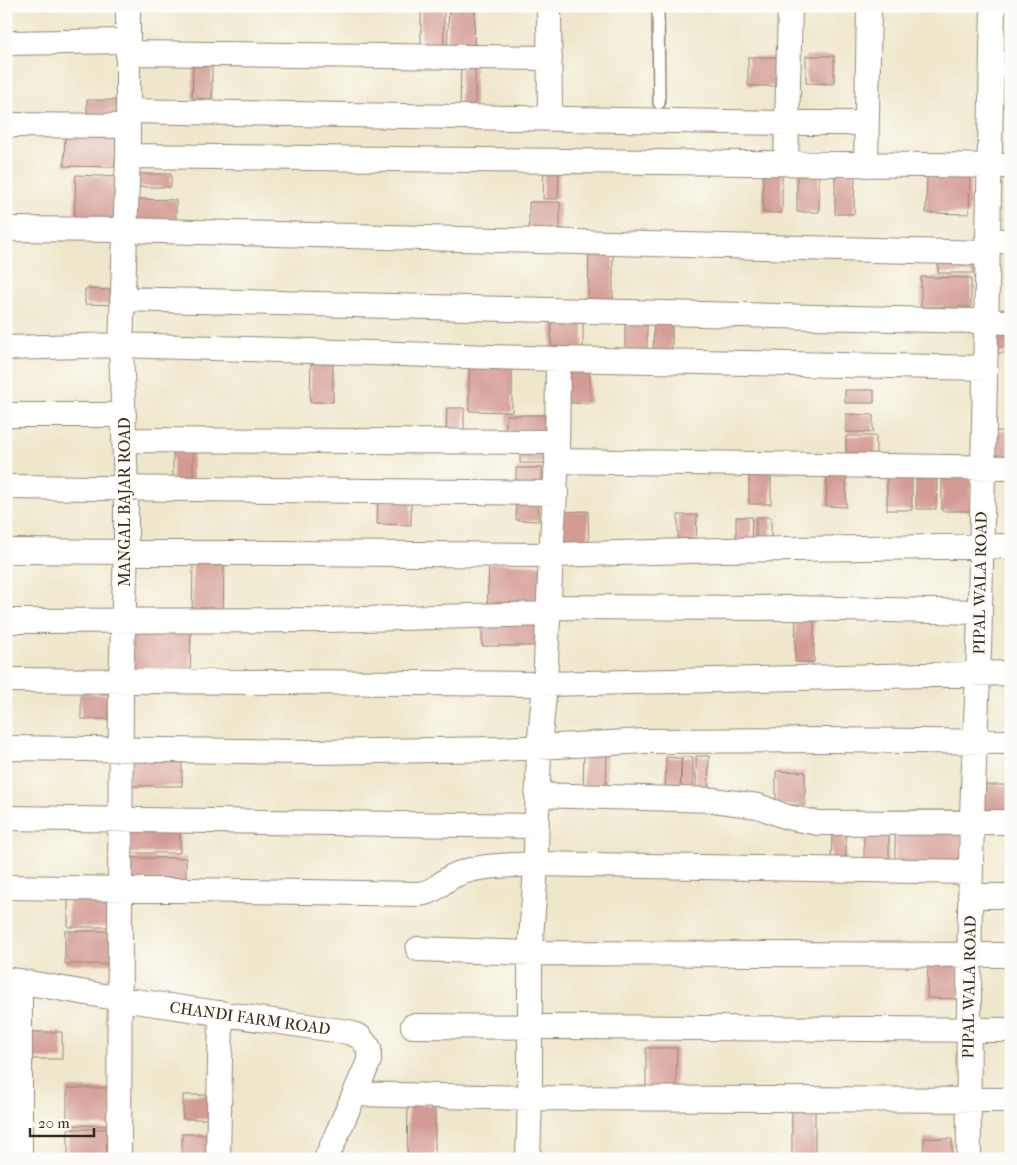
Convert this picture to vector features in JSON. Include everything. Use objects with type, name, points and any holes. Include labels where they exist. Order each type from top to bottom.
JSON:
[{"type":"street","name":"MANGAL BAJAR ROAD","points":[[119,1159],[121,999],[120,750],[126,552],[126,488],[121,346],[128,156],[128,6]]},
{"type":"street","points":[[549,6],[550,119]]},
{"type":"street","points":[[786,164],[790,6]]},
{"type":"street","points":[[866,165],[869,6]]},
{"type":"street","name":"PIPAL WALA ROAD","points":[[969,1159],[968,1030],[974,740],[980,612],[987,247],[1000,166],[999,20]]},
{"type":"street","points":[[6,43],[550,58]]},
{"type":"street","points":[[6,126],[128,118],[866,122]]},
{"type":"street","points":[[128,156],[1000,166]]},
{"type":"street","points":[[6,229],[987,247],[1011,241]]},
{"type":"street","points":[[122,298],[1011,322]]},
{"type":"street","points":[[6,348],[121,346],[558,359],[984,368]]},
{"type":"street","points":[[528,1159],[530,953],[539,748],[545,684],[556,493],[558,359]]},
{"type":"street","points":[[6,415],[124,415]]},
{"type":"street","points":[[124,440],[557,452],[1011,468]]},
{"type":"street","points":[[6,487],[556,493]]},
{"type":"street","points":[[6,551],[551,555],[722,550],[1011,546]]},
{"type":"street","points":[[6,621],[327,620],[548,614],[556,607],[792,608],[980,612]]},
{"type":"street","points":[[6,680],[545,684],[1011,673]]},
{"type":"street","points":[[6,748],[313,752],[539,748],[645,741],[974,740],[1011,742]]},
{"type":"street","points":[[537,795],[713,800],[758,806],[787,817],[818,823],[1011,822]]},
{"type":"street","points":[[6,818],[536,826]]},
{"type":"street","points":[[6,887],[419,894],[431,892],[452,877],[466,871],[535,864],[971,872]]},
{"type":"street","points":[[970,896],[1011,896]]},
{"type":"street","points":[[418,950],[530,953],[1011,955]]},
{"type":"street","points":[[13,980],[20,1159]]},
{"type":"street","name":"CHANDI FARM ROAD","points":[[13,980],[121,999],[348,1032],[360,1038],[369,1048],[369,1061],[326,1159]]},
{"type":"street","points":[[218,1159],[221,1013]]},
{"type":"street","points":[[413,1026],[1011,1030]]},
{"type":"street","points":[[355,1094],[530,1098],[1011,1100]]},
{"type":"lane","points":[[658,6],[660,103]]},
{"type":"building","points":[[421,6],[444,6],[444,52],[421,52]]},
{"type":"building","points":[[449,6],[475,6],[474,53],[447,52]]},
{"type":"building","points":[[806,56],[834,56],[834,84],[806,83]]},
{"type":"building","points":[[748,57],[779,57],[779,86],[748,86]]},
{"type":"building","points":[[461,63],[475,64],[475,109],[460,109]]},
{"type":"building","points":[[193,66],[212,66],[212,99],[192,98]]},
{"type":"building","points":[[87,100],[122,100],[122,117],[87,117]]},
{"type":"building","points":[[65,136],[116,137],[115,167],[64,166]]},
{"type":"building","points":[[544,167],[559,167],[558,199],[543,199]]},
{"type":"building","points":[[763,169],[782,169],[782,213],[763,213]]},
{"type":"building","points":[[797,171],[819,171],[819,212],[797,212]]},
{"type":"building","points":[[835,172],[855,172],[854,214],[835,214]]},
{"type":"building","points":[[137,174],[171,174],[171,187],[137,187]]},
{"type":"building","points":[[76,175],[122,177],[120,227],[74,225]]},
{"type":"building","points":[[927,176],[970,176],[969,214],[926,213]]},
{"type":"building","points":[[136,199],[176,200],[176,221],[135,221]]},
{"type":"building","points":[[529,202],[560,202],[560,234],[529,233]]},
{"type":"building","points":[[589,246],[613,247],[613,306],[588,306]]},
{"type":"building","points":[[938,254],[973,254],[973,273],[938,273]]},
{"type":"building","points":[[921,277],[971,278],[971,307],[921,307]]},
{"type":"building","points":[[85,289],[119,290],[118,305],[85,304]]},
{"type":"building","points":[[551,317],[583,317],[583,355],[551,355]]},
{"type":"building","points":[[654,320],[672,320],[672,353],[653,352]]},
{"type":"building","points":[[625,321],[647,321],[647,354],[625,354]]},
{"type":"building","points":[[998,329],[1011,329],[1011,353],[998,353]]},
{"type":"building","points":[[311,360],[333,360],[333,402],[310,402]]},
{"type":"building","points":[[469,360],[512,361],[512,412],[469,411]]},
{"type":"building","points":[[564,362],[590,362],[590,403],[564,403]]},
{"type":"building","points":[[845,390],[874,390],[874,403],[845,403]]},
{"type":"building","points":[[447,408],[464,408],[464,435],[446,435]]},
{"type":"building","points":[[846,414],[873,415],[873,432],[846,432]]},
{"type":"building","points":[[506,415],[546,415],[546,438],[506,438]]},
{"type":"building","points":[[989,431],[1011,431],[1011,459],[989,459]]},
{"type":"building","points":[[846,436],[876,436],[876,454],[846,453]]},
{"type":"building","points":[[520,445],[546,445],[546,463],[520,463]]},
{"type":"building","points":[[173,447],[193,447],[193,486],[173,486]]},
{"type":"building","points":[[827,467],[846,468],[846,507],[826,506]]},
{"type":"building","points":[[516,468],[542,468],[542,489],[516,488]]},
{"type":"building","points":[[749,468],[771,469],[771,504],[749,504]]},
{"type":"building","points":[[887,469],[912,470],[912,510],[887,510]]},
{"type":"building","points":[[916,469],[937,470],[936,509],[916,509]]},
{"type":"building","points":[[942,473],[971,473],[970,511],[942,511]]},
{"type":"building","points":[[378,501],[411,501],[411,525],[377,524]]},
{"type":"building","points":[[516,501],[539,502],[539,521],[516,520]]},
{"type":"building","points":[[588,511],[589,548],[560,548],[562,512]]},
{"type":"building","points":[[678,515],[697,515],[696,545],[678,545]]},
{"type":"building","points":[[736,517],[752,517],[751,543],[736,543]]},
{"type":"building","points":[[756,517],[771,517],[771,541],[756,541]]},
{"type":"building","points":[[193,560],[224,561],[223,618],[192,617]]},
{"type":"building","points":[[489,563],[542,565],[541,611],[487,609]]},
{"type":"building","points":[[796,609],[814,609],[814,662],[795,662]]},
{"type":"building","points":[[482,617],[537,617],[537,646],[482,646]]},
{"type":"building","points":[[129,625],[191,626],[190,681],[128,679]]},
{"type":"building","points":[[81,694],[112,694],[112,719],[81,719]]},
{"type":"building","points":[[584,751],[607,751],[606,791],[583,791]]},
{"type":"building","points":[[696,756],[709,756],[708,790],[696,790]]},
{"type":"building","points":[[129,757],[182,757],[182,786],[129,786]]},
{"type":"building","points":[[666,757],[681,758],[680,790],[665,790]]},
{"type":"building","points":[[682,757],[693,757],[693,790],[681,790]]},
{"type":"building","points":[[776,771],[805,772],[805,805],[776,805]]},
{"type":"building","points":[[981,785],[1011,785],[1011,820],[980,820]]},
{"type":"building","points":[[127,825],[180,825],[180,853],[127,853]]},
{"type":"building","points":[[895,829],[962,829],[961,868],[895,868]]},
{"type":"building","points":[[864,831],[889,831],[889,866],[864,866]]},
{"type":"building","points":[[832,832],[846,832],[846,866],[831,866]]},
{"type":"building","points":[[127,858],[186,858],[186,888],[127,888]]},
{"type":"building","points":[[68,895],[114,895],[114,927],[68,927]]},
{"type":"building","points":[[65,931],[113,931],[113,964],[65,964]]},
{"type":"building","points":[[928,962],[959,962],[959,999],[927,998]]},
{"type":"building","points":[[27,1032],[62,1032],[62,1059],[27,1059]]},
{"type":"building","points":[[646,1048],[677,1048],[676,1087],[646,1087]]},
{"type":"building","points":[[67,1088],[111,1088],[111,1126],[67,1125]]},
{"type":"building","points":[[183,1095],[217,1095],[217,1119],[183,1119]]},
{"type":"building","points":[[408,1105],[435,1105],[435,1159],[407,1159]]},
{"type":"building","points":[[792,1105],[815,1106],[815,1159],[792,1159]]},
{"type":"building","points":[[68,1129],[113,1129],[113,1159],[68,1159]]},
{"type":"building","points":[[182,1134],[215,1134],[215,1159],[182,1159]]},
{"type":"building","points":[[924,1138],[952,1139],[952,1159],[923,1159]]}]
